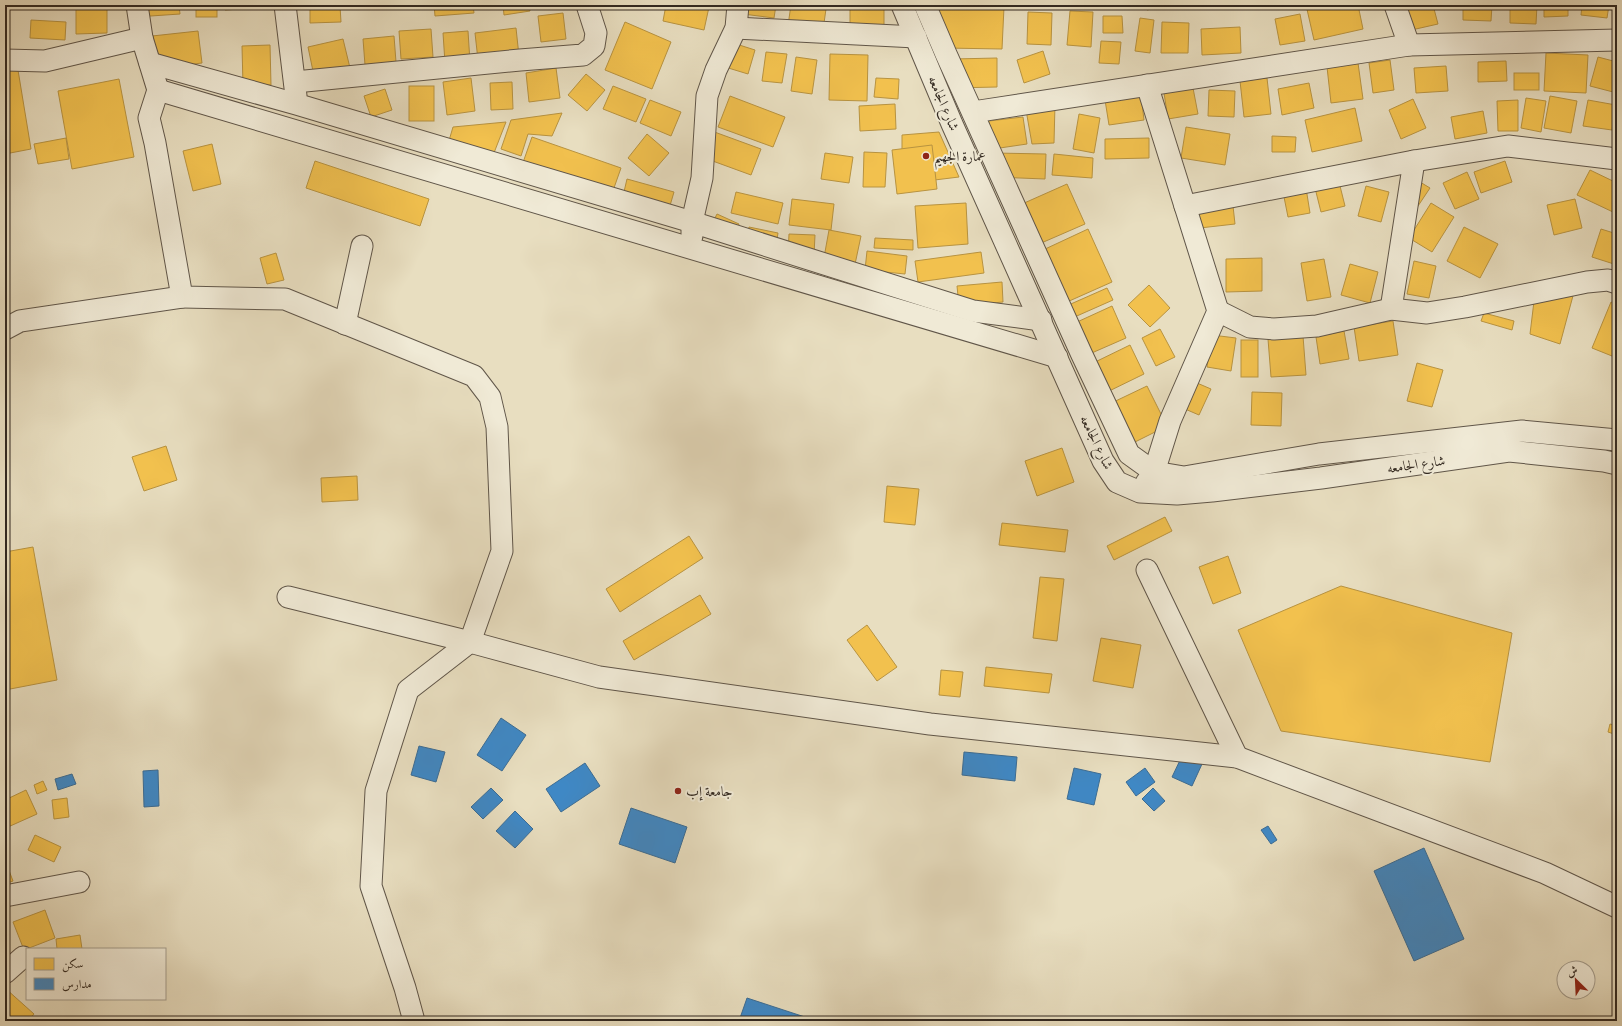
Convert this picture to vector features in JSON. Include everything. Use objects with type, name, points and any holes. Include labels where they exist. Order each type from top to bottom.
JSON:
[{"type":"street","points":[[137,5],[142,38],[158,90],[149,118],[155,143],[182,297]]},
{"type":"street","points":[[285,5],[295,82],[298,131]]},
{"type":"street","points":[[295,82],[512,60],[583,55],[594,46],[596,33],[587,5]]},
{"type":"street","points":[[691,249],[692,222],[702,178],[707,96],[716,70],[736,28],[738,5]]},
{"type":"street","name":"شارع الجامعه","points":[[902,5],[952,124],[1103,461],[1118,482],[1140,492],[1177,494],[1212,492],[1508,451],[1604,461],[1617,464]]},
{"type":"street","name":"شارع الجامعه","points":[[925,5],[1082,356],[1129,454],[1154,472],[1184,477],[1320,454],[1522,431],[1617,440]]},
{"type":"street","points":[[1395,5],[1409,46]]},
{"type":"street","points":[[736,28],[916,37]]},
{"type":"street","points":[[5,60],[45,61],[142,38]]},
{"type":"street","points":[[973,112],[1409,46],[1617,40]]},
{"type":"street","points":[[150,63],[296,104],[692,222],[973,311],[1041,320]]},
{"type":"street","points":[[1140,492],[1154,472],[1170,421],[1218,311],[1147,85]]},
{"type":"street","points":[[158,90],[1057,357]]},
{"type":"street","points":[[1185,206],[1414,161],[1508,146],[1617,159]]},
{"type":"street","points":[[1391,309],[1414,161]]},
{"type":"street","points":[[345,324],[362,246]]},
{"type":"street","points":[[1218,311],[1250,327],[1274,329],[1317,326],[1391,309],[1427,313],[1587,282],[1608,280],[1617,283]]},
{"type":"street","points":[[5,329],[20,321],[182,297],[285,299],[474,376],[490,397],[497,427],[502,551],[470,642],[408,690],[376,791],[371,886],[405,988],[414,1021]]},
{"type":"street","points":[[1147,570],[1237,756]]},
{"type":"street","points":[[288,597],[470,642],[606,678],[930,724],[1237,756],[1545,873],[1617,907]]},
{"type":"street","points":[[5,896],[79,882]]},
{"type":"street","points":[[5,973],[23,957]]},
{"type":"building: سكن","points":[[76,5],[107,5],[107,33],[76,34]]},
{"type":"building: سكن","points":[[135,5],[179,5],[180,14],[136,17]]},
{"type":"building: سكن","points":[[196,5],[217,5],[217,17],[196,17]]},
{"type":"building: سكن","points":[[225,5],[254,5],[255,8],[225,10]]},
{"type":"building: سكن","points":[[434,5],[473,5],[474,13],[435,16]]},
{"type":"building: سكن","points":[[503,5],[529,5],[530,11],[504,15]]},
{"type":"building: سكن","points":[[666,5],[699,5],[709,7],[704,30],[663,21]]},
{"type":"building: سكن","points":[[744,5],[776,5],[774,18],[743,14]]},
{"type":"building: سكن","points":[[791,5],[826,9],[822,37],[787,32]]},
{"type":"building: سكن","points":[[928,5],[1004,7],[1002,49],[945,48]]},
{"type":"building: سكن","points":[[1146,5],[1168,5],[1147,10]]},
{"type":"building: سكن","points":[[1306,5],[1358,5],[1363,29],[1314,40]]},
{"type":"building: سكن","points":[[1422,5],[1433,5],[1438,24],[1407,31],[1402,9]]},
{"type":"building: سكن","points":[[1463,5],[1492,5],[1491,21],[1463,20]]},
{"type":"building: سكن","points":[[1510,5],[1537,5],[1536,24],[1510,23]]},
{"type":"building: سكن","points":[[1544,5],[1568,5],[1568,16],[1544,17]]},
{"type":"building: سكن","points":[[1582,5],[1609,5],[1607,18],[1581,15]]},
{"type":"building: سكن","points":[[340,6],[341,22],[310,23],[310,7]]},
{"type":"building: سكن","points":[[884,6],[884,38],[850,38],[850,7]]},
{"type":"building: سكن","points":[[1070,11],[1093,12],[1091,47],[1067,45]]},
{"type":"building: سكن","points":[[1028,12],[1052,13],[1051,45],[1027,44]]},
{"type":"building: سكن","points":[[563,13],[566,39],[541,42],[538,16]]},
{"type":"building: سكن","points":[[1300,14],[1305,41],[1280,45],[1275,19]]},
{"type":"building: سكن","points":[[1103,16],[1122,16],[1123,33],[1103,33]]},
{"type":"building: سكن","points":[[1140,18],[1154,20],[1150,53],[1135,51]]},
{"type":"building: سكن","points":[[31,20],[66,22],[65,40],[30,38]]},
{"type":"building: سكن","points":[[625,22],[671,42],[652,89],[605,70]]},
{"type":"building: سكن","points":[[1162,22],[1189,23],[1188,53],[1161,53]]},
{"type":"building: سكن","points":[[1240,27],[1241,53],[1202,55],[1201,29]]},
{"type":"building: سكن","points":[[516,28],[519,56],[478,60],[475,33]]},
{"type":"building: سكن","points":[[431,29],[433,57],[401,59],[399,31]]},
{"type":"building: سكن","points":[[198,31],[202,63],[147,70],[143,37]]},
{"type":"building: سكن","points":[[468,31],[470,62],[445,63],[443,33]]},
{"type":"building: سكن","points":[[394,36],[396,62],[365,65],[363,39]]},
{"type":"building: سكن","points":[[343,39],[350,68],[314,76],[308,47]]},
{"type":"building: سكن","points":[[1101,41],[1121,42],[1119,64],[1099,63]]},
{"type":"building: سكن","points":[[733,43],[755,50],[748,74],[725,67]]},
{"type":"building: سكن","points":[[270,45],[271,85],[243,86],[242,46]]},
{"type":"building: سكن","points":[[1043,51],[1050,74],[1024,83],[1017,60]]},
{"type":"building: سكن","points":[[766,52],[787,54],[782,83],[762,81]]},
{"type":"building: سكن","points":[[1546,53],[1588,55],[1586,93],[1544,91]]},
{"type":"building: سكن","points":[[830,54],[868,55],[867,101],[829,100]]},
{"type":"building: سكن","points":[[796,57],[817,60],[812,94],[791,91]]},
{"type":"building: سكن","points":[[1598,57],[1617,62],[1617,93],[1590,86]]},
{"type":"building: سكن","points":[[997,58],[997,87],[953,88],[953,59]]},
{"type":"building: سكن","points":[[1390,60],[1394,90],[1373,93],[1369,63]]},
{"type":"building: سكن","points":[[1506,61],[1507,81],[1478,82],[1478,62]]},
{"type":"building: سكن","points":[[1358,63],[1363,99],[1331,103],[1327,67]]},
{"type":"building: سكن","points":[[17,64],[31,149],[5,154],[5,66]]},
{"type":"building: سكن","points":[[1446,66],[1448,91],[1416,93],[1414,68]]},
{"type":"building: سكن","points":[[556,68],[560,98],[529,102],[526,73]]},
{"type":"building: سكن","points":[[1514,73],[1539,73],[1539,90],[1514,90]]},
{"type":"building: سكن","points":[[586,74],[605,90],[587,111],[568,95]]},
{"type":"building: سكن","points":[[471,78],[475,111],[447,115],[443,82]]},
{"type":"building: سكن","points":[[876,78],[899,79],[898,99],[874,97]]},
{"type":"building: سكن","points":[[1267,78],[1271,114],[1244,117],[1240,81]]},
{"type":"building: سكن","points":[[119,79],[134,157],[72,169],[58,91]]},
{"type":"building: سكن","points":[[512,82],[513,109],[491,110],[490,83]]},
{"type":"building: سكن","points":[[1309,83],[1314,108],[1282,115],[1278,89]]},
{"type":"building: سكن","points":[[409,86],[434,86],[434,121],[409,121]]},
{"type":"building: سكن","points":[[613,86],[646,99],[636,122],[603,109]]},
{"type":"building: سكن","points":[[1193,88],[1198,114],[1168,119],[1164,93]]},
{"type":"building: سكن","points":[[385,89],[392,110],[371,117],[364,96]]},
{"type":"building: سكن","points":[[1209,90],[1235,91],[1234,117],[1208,116]]},
{"type":"building: سكن","points":[[1141,95],[1144,120],[1109,125],[1105,100]]},
{"type":"building: سكن","points":[[730,96],[785,117],[773,147],[718,127]]},
{"type":"building: سكن","points":[[1550,96],[1577,101],[1571,133],[1544,128]]},
{"type":"building: سكن","points":[[1526,98],[1546,101],[1541,132],[1521,128]]},
{"type":"building: سكن","points":[[1413,99],[1426,128],[1401,139],[1389,110]]},
{"type":"building: سكن","points":[[650,100],[681,112],[671,136],[640,123]]},
{"type":"building: سكن","points":[[1518,100],[1518,131],[1498,131],[1497,101]]},
{"type":"building: سكن","points":[[1588,100],[1616,105],[1612,130],[1583,126]]},
{"type":"building: سكن","points":[[895,104],[896,129],[860,131],[859,106]]},
{"type":"building: سكن","points":[[1055,104],[1054,143],[1032,144],[1026,110]]},
{"type":"building: سكن","points":[[1355,108],[1362,141],[1312,152],[1305,120]]},
{"type":"building: سكن","points":[[1483,111],[1487,133],[1455,139],[1451,117]]},
{"type":"building: سكن","points":[[562,113],[552,136],[528,134],[521,156],[501,149],[511,120]]},
{"type":"building: سكن","points":[[1079,114],[1100,118],[1094,153],[1073,149]]},
{"type":"building: سكن","points":[[1023,117],[1027,144],[993,149],[989,121]]},
{"type":"building: سكن","points":[[506,122],[492,158],[448,144],[453,127]]},
{"type":"building: سكن","points":[[1186,127],[1230,134],[1225,165],[1181,158]]},
{"type":"building: سكن","points":[[709,130],[761,149],[751,175],[699,156]]},
{"type":"building: سكن","name":"عمارة الجهيم","points":[[939,132],[959,177],[902,184],[902,135]]},
{"type":"building: سكن","points":[[647,134],[669,153],[649,176],[628,158]]},
{"type":"building: سكن","points":[[1272,136],[1296,137],[1295,152],[1272,152]]},
{"type":"building: سكن","points":[[532,137],[621,168],[609,202],[520,171]]},
{"type":"building: سكن","points":[[66,138],[69,159],[38,164],[34,144]]},
{"type":"building: سكن","points":[[1149,138],[1149,158],[1105,159],[1105,139]]},
{"type":"building: سكن","points":[[212,144],[221,184],[193,191],[183,151]]},
{"type":"building: سكن","points":[[932,145],[937,189],[897,194],[892,150]]},
{"type":"building: سكن","points":[[864,152],[887,153],[885,187],[863,187]]},
{"type":"building: سكن","points":[[825,153],[853,157],[849,183],[821,179]]},
{"type":"building: سكن","points":[[994,153],[1046,154],[1045,179],[994,177]]},
{"type":"building: سكن","points":[[1054,154],[1093,158],[1092,178],[1052,175]]},
{"type":"building: سكن","points":[[315,161],[429,199],[420,226],[306,188]]},
{"type":"building: سكن","points":[[1505,161],[1512,182],[1481,193],[1474,172]]},
{"type":"building: سكن","points":[[1590,170],[1617,183],[1617,204],[1613,212],[1577,195]]},
{"type":"building: سكن","points":[[1467,172],[1479,199],[1455,209],[1443,183]]},
{"type":"building: سكن","points":[[627,179],[674,192],[669,209],[623,196]]},
{"type":"building: سكن","points":[[1415,179],[1430,188],[1412,215]]},
{"type":"building: سكن","points":[[1339,182],[1345,206],[1321,212],[1315,188]]},
{"type":"building: سكن","points":[[1067,184],[1085,224],[1039,244],[1022,204]]},
{"type":"building: سكن","points":[[1366,186],[1389,192],[1381,222],[1358,216]]},
{"type":"building: سكن","points":[[1306,188],[1310,213],[1288,217],[1283,192]]},
{"type":"building: سكن","points":[[736,192],[783,203],[778,224],[731,213]]},
{"type":"building: سكن","points":[[1232,197],[1235,224],[1191,229],[1188,202]]},
{"type":"building: سكن","points":[[792,199],[834,204],[831,230],[789,225]]},
{"type":"building: سكن","points":[[1575,199],[1582,228],[1554,235],[1547,205]]},
{"type":"building: سكن","points":[[966,203],[968,244],[918,248],[915,206]]},
{"type":"building: سكن","points":[[1431,203],[1454,217],[1432,252],[1409,238]]},
{"type":"building: سكن","points":[[717,214],[739,224],[733,238],[710,228]]},
{"type":"building: سكن","points":[[749,227],[778,233],[775,252],[745,247]]},
{"type":"building: سكن","points":[[1464,227],[1498,244],[1480,278],[1447,261]]},
{"type":"building: سكن","points":[[1088,229],[1112,282],[1067,302],[1043,250]]},
{"type":"building: سكن","points":[[1601,229],[1617,234],[1617,265],[1592,257]]},
{"type":"building: سكن","points":[[829,230],[861,236],[854,269],[823,263]]},
{"type":"building: سكن","points":[[789,234],[815,235],[814,255],[788,254]]},
{"type":"building: سكن","points":[[875,238],[913,240],[913,250],[874,248]]},
{"type":"building: سكن","points":[[867,251],[907,256],[905,274],[865,270]]},
{"type":"building: سكن","points":[[981,252],[984,273],[918,282],[915,261]]},
{"type":"building: سكن","points":[[276,253],[284,280],[267,284],[260,258]]},
{"type":"building: سكن","points":[[1262,258],[1262,291],[1226,292],[1226,259]]},
{"type":"building: سكن","points":[[1324,259],[1331,297],[1307,301],[1301,263]]},
{"type":"building: سكن","points":[[1414,261],[1436,266],[1429,298],[1407,294]]},
{"type":"building: سكن","points":[[1350,264],[1378,272],[1370,303],[1341,295]]},
{"type":"building: سكن","points":[[1002,282],[1003,302],[959,306],[957,286]]},
{"type":"building: سكن","points":[[1149,285],[1170,308],[1150,327],[1128,305]]},
{"type":"building: سكن","points":[[1107,288],[1113,300],[1070,319],[1064,307]]},
{"type":"building: سكن","points":[[1574,292],[1560,344],[1530,334],[1535,293]]},
{"type":"building: سكن","points":[[1611,302],[1617,304],[1617,358],[1592,348]]},
{"type":"building: سكن","points":[[1112,306],[1126,338],[1078,359],[1064,328]]},
{"type":"building: سكن","points":[[1484,313],[1514,321],[1512,330],[1481,321]]},
{"type":"building: سكن","points":[[1393,321],[1398,355],[1359,361],[1354,327]]},
{"type":"building: سكن","points":[[1160,329],[1175,357],[1156,366],[1142,338]]},
{"type":"building: سكن","points":[[1344,331],[1349,359],[1320,364],[1316,337]]},
{"type":"building: سكن","points":[[1212,335],[1236,338],[1231,371],[1207,367]]},
{"type":"building: سكن","points":[[1303,336],[1306,375],[1271,377],[1268,339]]},
{"type":"building: سكن","points":[[1241,340],[1258,340],[1258,377],[1241,377]]},
{"type":"building: سكن","points":[[1130,345],[1144,374],[1103,394],[1089,365]]},
{"type":"building: سكن","points":[[1417,363],[1443,370],[1432,407],[1407,401]]},
{"type":"building: سكن","points":[[1197,383],[1211,389],[1199,415],[1185,409]]},
{"type":"building: سكن","points":[[1147,386],[1167,426],[1123,448],[1103,407]]},
{"type":"building: سكن","points":[[1252,392],[1282,393],[1281,426],[1251,425]]},
{"type":"building: سكن","points":[[166,446],[177,480],[144,491],[132,457]]},
{"type":"building: سكن","points":[[1062,448],[1074,482],[1037,496],[1025,461]]},
{"type":"building: سكن","points":[[357,476],[358,500],[322,502],[321,478]]},
{"type":"building: سكن","points":[[887,486],[919,489],[915,525],[884,522]]},
{"type":"building: سكن","points":[[1165,517],[1172,531],[1114,560],[1107,546]]},
{"type":"building: سكن","points":[[1002,523],[1068,530],[1065,552],[999,545]]},
{"type":"building: سكن","points":[[689,536],[703,558],[620,612],[606,589]]},
{"type":"building: سكن","points":[[33,547],[57,680],[5,690],[5,552]]},
{"type":"building: سكن","points":[[1228,556],[1241,593],[1213,604],[1199,567]]},
{"type":"building: سكن","points":[[1040,577],[1064,579],[1057,641],[1033,638]]},
{"type":"building: سكن","points":[[1341,586],[1512,633],[1490,762],[1281,731],[1238,630]]},
{"type":"building: سكن","points":[[700,595],[711,614],[634,660],[623,641]]},
{"type":"building: سكن","points":[[867,625],[897,667],[877,681],[847,640]]},
{"type":"building: سكن","points":[[1101,638],[1141,645],[1133,688],[1093,681]]},
{"type":"building: سكن","points":[[986,667],[1052,674],[1049,693],[984,686]]},
{"type":"building: سكن","points":[[941,670],[963,672],[960,697],[939,695]]},
{"type":"building: سكن","points":[[1610,724],[1617,726],[1617,735],[1608,732]]},
{"type":"building: سكن","points":[[43,781],[47,790],[37,794],[34,785]]},
{"type":"building: سكن","points":[[26,790],[37,814],[8,827],[5,820],[5,800]]},
{"type":"building: سكن","points":[[67,798],[69,817],[54,819],[52,800]]},
{"type":"building: سكن","points":[[35,835],[61,847],[54,862],[28,850]]},
{"type":"building: سكن","points":[[5,860],[13,881],[5,884]]},
{"type":"building: سكن","points":[[45,910],[55,938],[24,950],[13,922]]},
{"type":"building: سكن","points":[[80,935],[82,948],[57,948],[56,939]]},
{"type":"building: سكن","points":[[5,988],[34,1014],[28,1021],[5,1021]]},
{"type":"building: مدارس","points":[[501,718],[526,735],[502,771],[477,755]]},
{"type":"building: مدارس","points":[[419,746],[445,752],[436,782],[411,775]]},
{"type":"building: مدارس","points":[[964,752],[1017,757],[1015,781],[962,775]]},
{"type":"building: مدارس","points":[[1183,754],[1202,764],[1192,786],[1172,777]]},
{"type":"building: مدارس","points":[[585,763],[600,786],[561,812],[546,789]]},
{"type":"building: مدارس","points":[[1074,768],[1101,774],[1094,805],[1067,799]]},
{"type":"building: مدارس","points":[[1145,768],[1155,782],[1136,796],[1126,782]]},
{"type":"building: مدارس","points":[[158,770],[159,806],[144,807],[143,771]]},
{"type":"building: مدارس","points":[[72,774],[76,784],[58,790],[55,779]]},
{"type":"building: مدارس","points":[[491,788],[503,800],[483,819],[471,807]]},
{"type":"building: مدارس","points":[[1153,788],[1165,801],[1154,811],[1142,799]]},
{"type":"building: مدارس","points":[[631,808],[687,827],[675,863],[619,844]]},
{"type":"building: مدارس","points":[[515,811],[533,829],[515,848],[496,831]]},
{"type":"building: مدارس","points":[[1268,826],[1277,840],[1271,844],[1261,830]]},
{"type":"building: مدارس","points":[[1424,848],[1464,939],[1414,961],[1374,871]]},
{"type":"building: مدارس","points":[[747,998],[817,1021],[739,1021]]},
{"type":"place","name":"عمارة الجهيم","points":[[926,156]]},
{"type":"place","name":"جامعة إب","points":[[678,791]]}]
